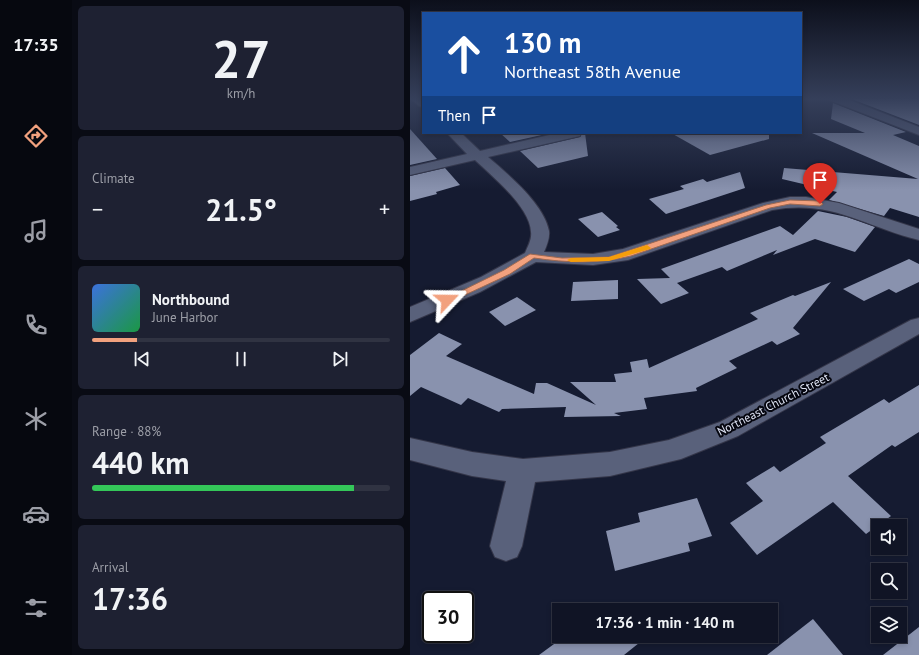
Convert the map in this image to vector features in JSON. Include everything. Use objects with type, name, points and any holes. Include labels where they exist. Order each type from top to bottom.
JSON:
[{"type":"street","points":[[410,315],[471,290],[507,272],[533,256],[540,242],[540,230],[537,219],[531,209],[487,164],[476,156],[454,134]]},
{"type":"street","points":[[410,171],[571,134]]},
{"type":"street","points":[[533,256],[562,260],[609,259],[628,254],[768,206],[790,202],[820,204],[838,208],[919,235]]},
{"type":"street","name":"Northeast Church Street","points":[[410,448],[472,464],[523,470],[610,464],[671,450],[729,429],[919,326]]},
{"type":"street","points":[[506,546],[523,470]]},
{"type":"building","points":[[410,129],[437,159],[410,165]]},
{"type":"building","points":[[854,129],[897,129],[906,132],[893,135],[919,146],[919,217],[890,208],[884,216],[829,200],[837,192],[782,179],[784,168],[918,179],[812,133],[865,133]]},
{"type":"building","points":[[501,134],[546,134],[510,142]]},
{"type":"building","points":[[582,134],[585,134],[588,156],[538,168],[520,151],[580,137]]},
{"type":"building","points":[[673,134],[769,134],[769,139],[710,155]]},
{"type":"building","points":[[445,168],[460,185],[436,192],[437,194],[410,201],[410,176]]},
{"type":"building","points":[[740,172],[745,188],[666,214],[649,199],[684,189],[680,186],[703,179],[707,182]]},
{"type":"building","points":[[818,211],[847,217],[875,227],[855,252],[815,239],[773,255],[777,250],[727,271],[722,267],[677,283],[689,293],[661,304],[637,279],[670,278],[661,269],[780,226],[793,235]]},
{"type":"building","points":[[602,212],[618,226],[616,227],[620,230],[598,237],[578,219]]},
{"type":"building","points":[[909,259],[919,264],[919,282],[896,293],[889,289],[864,301],[843,289]]},
{"type":"building","points":[[618,280],[618,299],[571,301],[573,282]]},
{"type":"building","points":[[831,282],[793,328],[800,334],[777,345],[772,341],[729,361],[737,368],[696,388],[697,391],[644,398],[647,409],[614,413],[621,416],[564,417],[566,407],[502,409],[499,412],[468,398],[461,405],[421,387],[410,396],[410,355],[439,333],[462,344],[446,356],[534,394],[536,383],[547,383],[596,405],[570,382],[616,382],[614,374],[632,372],[630,362],[647,359],[649,368],[758,319],[750,313],[793,295],[795,296]]},
{"type":"building","points":[[517,297],[536,310],[505,326],[489,312]]},
{"type":"building","points":[[919,385],[919,432],[895,447],[892,445],[848,476],[891,516],[887,519],[871,519],[871,530],[866,534],[833,502],[757,555],[730,523],[763,501],[746,483],[774,466],[780,472],[826,443],[820,437],[884,399],[889,403]]},
{"type":"building","points":[[697,498],[712,536],[688,543],[690,551],[615,571],[606,531],[640,522],[638,513]]},
{"type":"building","points":[[813,619],[843,655],[767,655]]},
{"type":"building","points":[[919,627],[919,655],[883,655],[898,643],[907,643],[907,636]]},
{"type":"building","points":[[555,643],[639,643],[624,655],[539,655]]},
{"type":"slow traffic","points":[[571,260],[584,261],[609,259],[647,248]]},
{"type":"route","points":[[447,300],[507,272],[533,256],[584,261],[609,259],[628,254],[768,206],[790,202],[820,204]]}]
